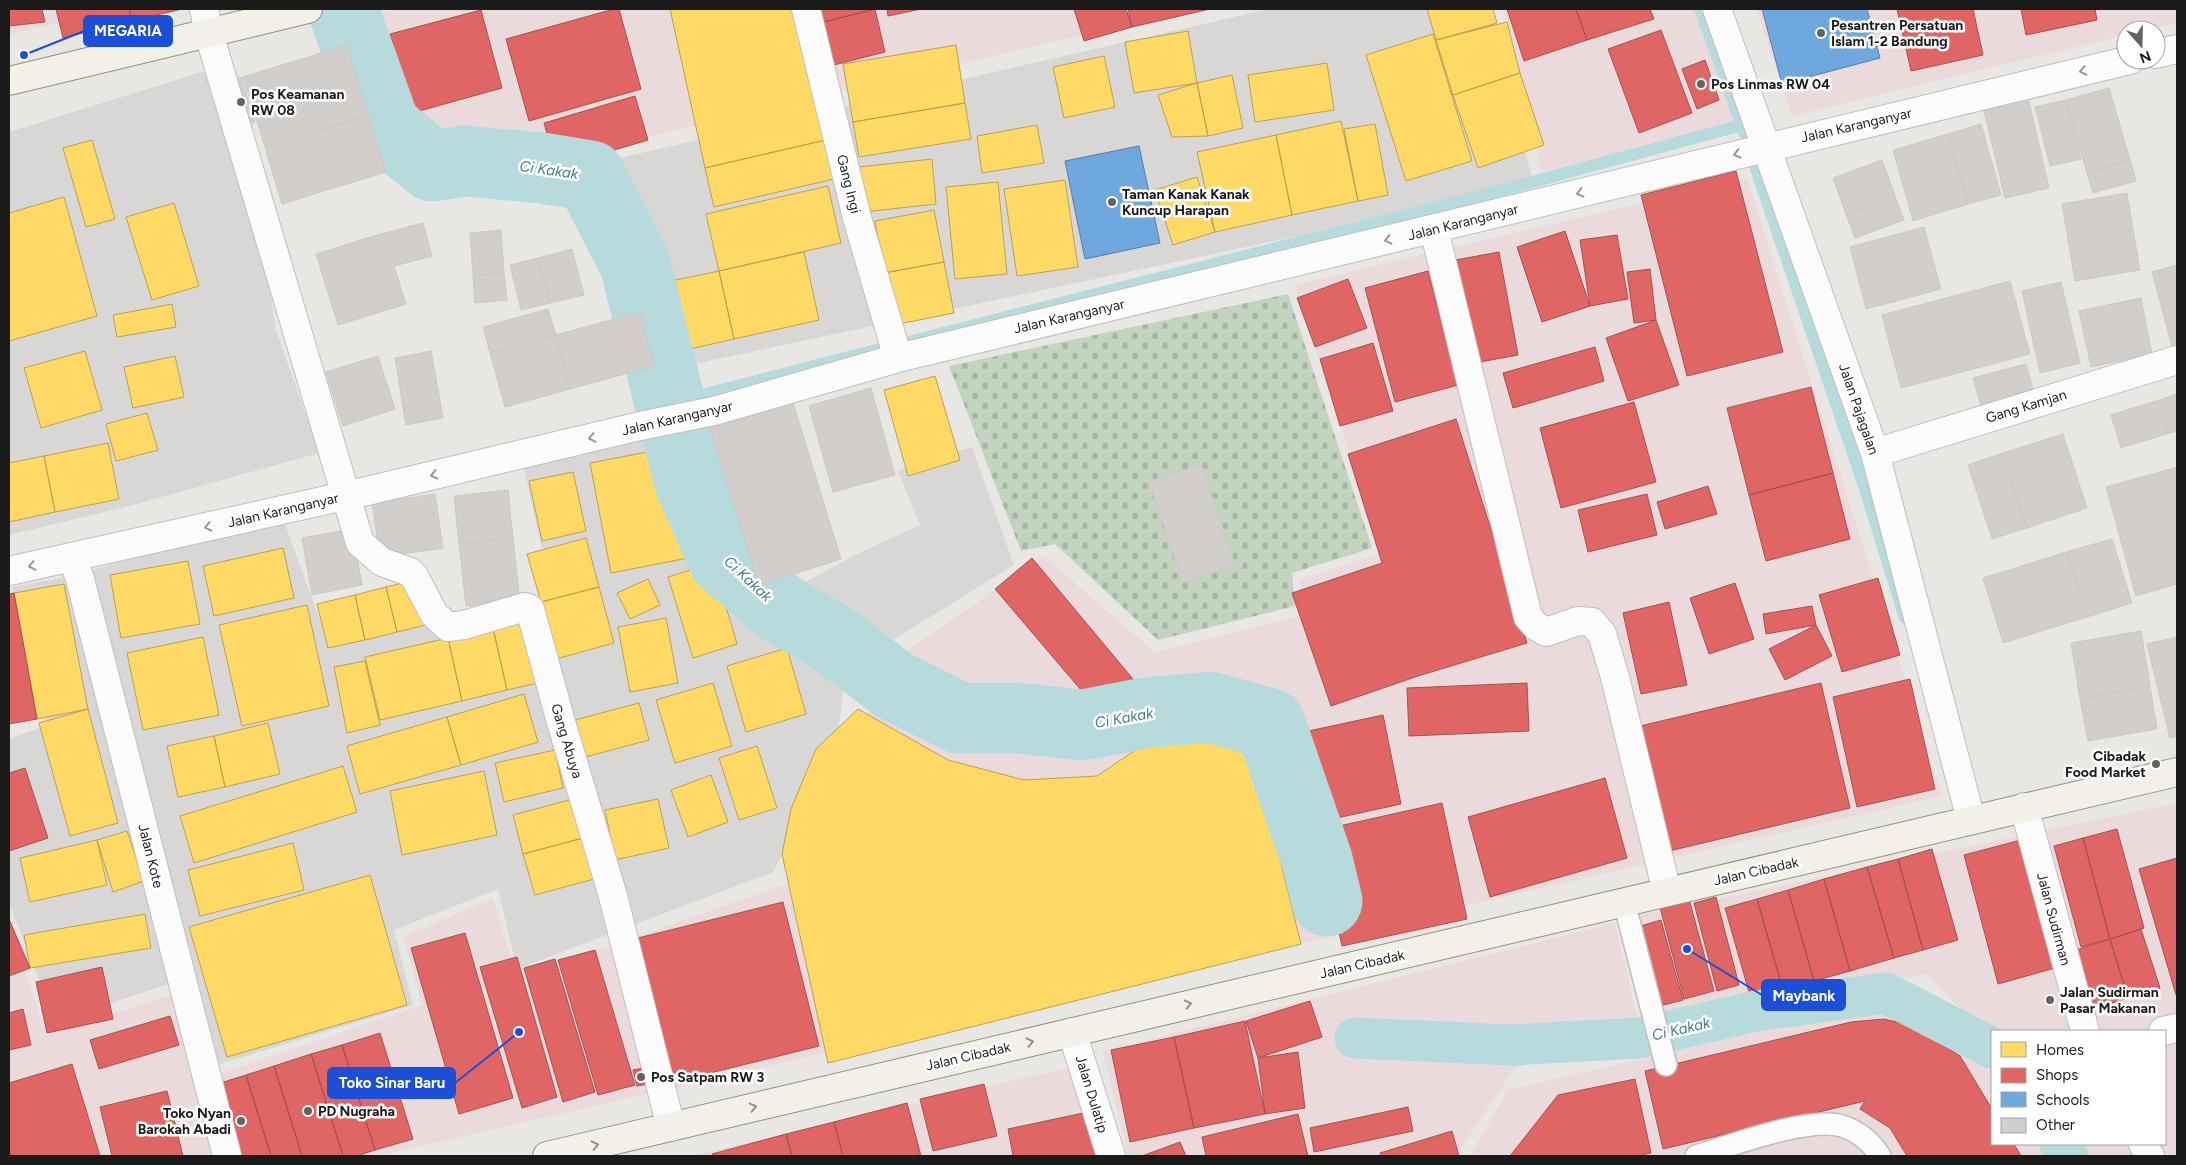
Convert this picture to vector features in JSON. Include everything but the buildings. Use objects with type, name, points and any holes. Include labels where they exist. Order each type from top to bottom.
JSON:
[{"type":"main road","points":[[9,81],[207,21],[299,11]]},
{"type":"main road","name":"Jalan Cibadak","points":[[547,1156],[2177,772]]},
{"type":"street","name":"Gang Ingi","points":[[806,9],[857,218],[898,358]]},
{"type":"street","name":"Jalan Pajagalan","points":[[1716,9],[1875,452],[1971,820]]},
{"type":"street","points":[[207,21],[346,495]]},
{"type":"street","name":"Jalan Karanganyar","points":[[9,572],[640,426],[714,411],[898,358],[2116,63]]},
{"type":"street","points":[[1434,229],[1528,617],[1536,626],[1546,632],[1578,621],[1592,622],[1602,634],[1615,677],[1667,892]]},
{"type":"street","name":"Gang Kamjan","points":[[1875,452],[2177,360]]},
{"type":"street","name":"Gang Abuya","points":[[346,495],[360,543],[382,562],[410,572],[434,614],[448,627],[464,625],[525,607],[530,609],[561,722],[613,896],[672,1126]]},
{"type":"street","name":"Jalan Kote","points":[[72,557],[83,589],[227,1156]]},
{"type":"street","name":"Jalan Sudirman","points":[[2024,807],[2085,1030]]},
{"type":"street","name":"Jalan Dulatip","points":[[1072,1032],[1112,1156]]},
{"type":"street","points":[[2144,1145],[2150,1156]]},
{"type":"lane","points":[[1624,902],[1666,1065]]},
{"type":"lane","points":[[1691,1151],[1793,1127],[1822,1125],[1840,1126],[1857,1133],[1874,1146],[1880,1156]]},
{"type":"shaded area","points":[[9,9],[117,9],[9,35]]},
{"type":"shaded area","points":[[397,9],[1194,9],[567,156],[466,163],[418,138],[375,14]]},
{"type":"shaded area","points":[[1269,9],[1491,9],[1534,186],[694,364],[639,208],[589,165]]},
{"type":"shaded area","points":[[1504,9],[1713,9],[1746,130],[1543,180]]},
{"type":"shaded area","points":[[1756,9],[2177,9],[2177,23],[2166,26],[2166,20],[2116,20],[2116,37],[1792,116]]},
{"type":"shaded area","points":[[205,71],[254,186],[276,330],[319,453],[133,505],[9,535],[9,132]]},
{"type":"shaded area","points":[[1747,178],[1942,796],[378,1156],[231,1156],[216,1075],[422,1005],[403,936],[493,899],[517,978],[787,884],[892,661],[1044,556],[1154,652],[1303,615],[1299,580],[1383,552],[1294,285]]},
{"type":"shaded area","points":[[680,417],[724,573],[750,612],[857,554],[920,525],[898,471],[972,447],[1014,565],[846,669],[836,748],[773,872],[517,969],[498,889],[394,930],[413,1005],[216,1065],[195,975],[56,1022],[9,903],[9,739],[47,725],[12,587],[73,576],[281,513],[330,648],[552,593],[520,452]]},
{"type":"shaded area","points":[[2177,803],[2177,1156],[2081,1156],[2072,1145],[2166,1145],[2166,1030],[1991,1030],[1991,1046],[1968,1017],[1927,974],[1657,1023],[1640,915]]},
{"type":"shaded area","points":[[1615,923],[1640,1028],[1514,1069],[1457,1154],[1458,1156],[1128,1156],[1103,1051]]},
{"type":"shaded area","points":[[9,925],[47,1035],[178,993],[219,1156],[9,1156]]},
{"type":"shaded area","points":[[1892,1000],[1943,1009],[1991,1069],[1991,1145],[2053,1145],[2062,1156],[1470,1156],[1508,1090]]},
{"type":"shaded area","points":[[1075,1066],[1099,1156],[690,1156]]},
{"type":"green space","points":[[1288,294],[1372,548],[1292,573],[1295,606],[1158,640],[1055,544],[1021,551],[949,366]]},
{"type":"waterway","name":"Ci Kakak","points":[[343,9],[385,127],[432,166],[464,161],[542,168],[590,176],[635,264],[690,483],[724,560],[780,608],[832,638],[895,686],[959,718],[1017,718],[1083,725],[1145,713],[1210,707],[1270,724],[1317,860],[1327,901]]},
{"type":"waterway","points":[[1700,9],[1747,140]]},
{"type":"waterway","points":[[912,341],[1492,193],[1742,125]]},
{"type":"waterway","points":[[1753,160],[1864,486],[1905,618]]},
{"type":"waterway","points":[[671,403],[891,346]]},
{"type":"waterway","name":"Ci Kakak","points":[[1355,1038],[1511,1045],[1639,1038],[1756,1011],[1886,993],[1991,1047]]},
{"type":"waterway","name":"Ci Kakak","points":[[2061,1145],[2068,1156]]},
{"type":"place","name":"Pesantren Persatuan Islam 1-2 Bandung","points":[[1821,33]]},
{"type":"place","name":"MEGARIA","points":[[24,55]]},
{"type":"place","name":"Pos Linmas RW 04","points":[[1701,84]]},
{"type":"place","name":"Pos Keamanan RW 08","points":[[241,102]]},
{"type":"place","name":"Taman Kanak Kanak Kuncup Harapan","points":[[1112,202]]},
{"type":"place","name":"Cibadak Food Market","points":[[2156,764]]},
{"type":"place","name":"Maybank","points":[[1687,949]]},
{"type":"place","name":"Jalan Sudirman Pasar Makanan","points":[[2050,1000]]},
{"type":"place","name":"Toko Sinar Baru","points":[[519,1032]]},
{"type":"place","name":"Pos Satpam RW 3","points":[[641,1077]]},
{"type":"place","name":"PD Nugraha","points":[[308,1111]]},
{"type":"place","name":"Toko Nyan Barokah Abadi","points":[[241,1121]]}]
